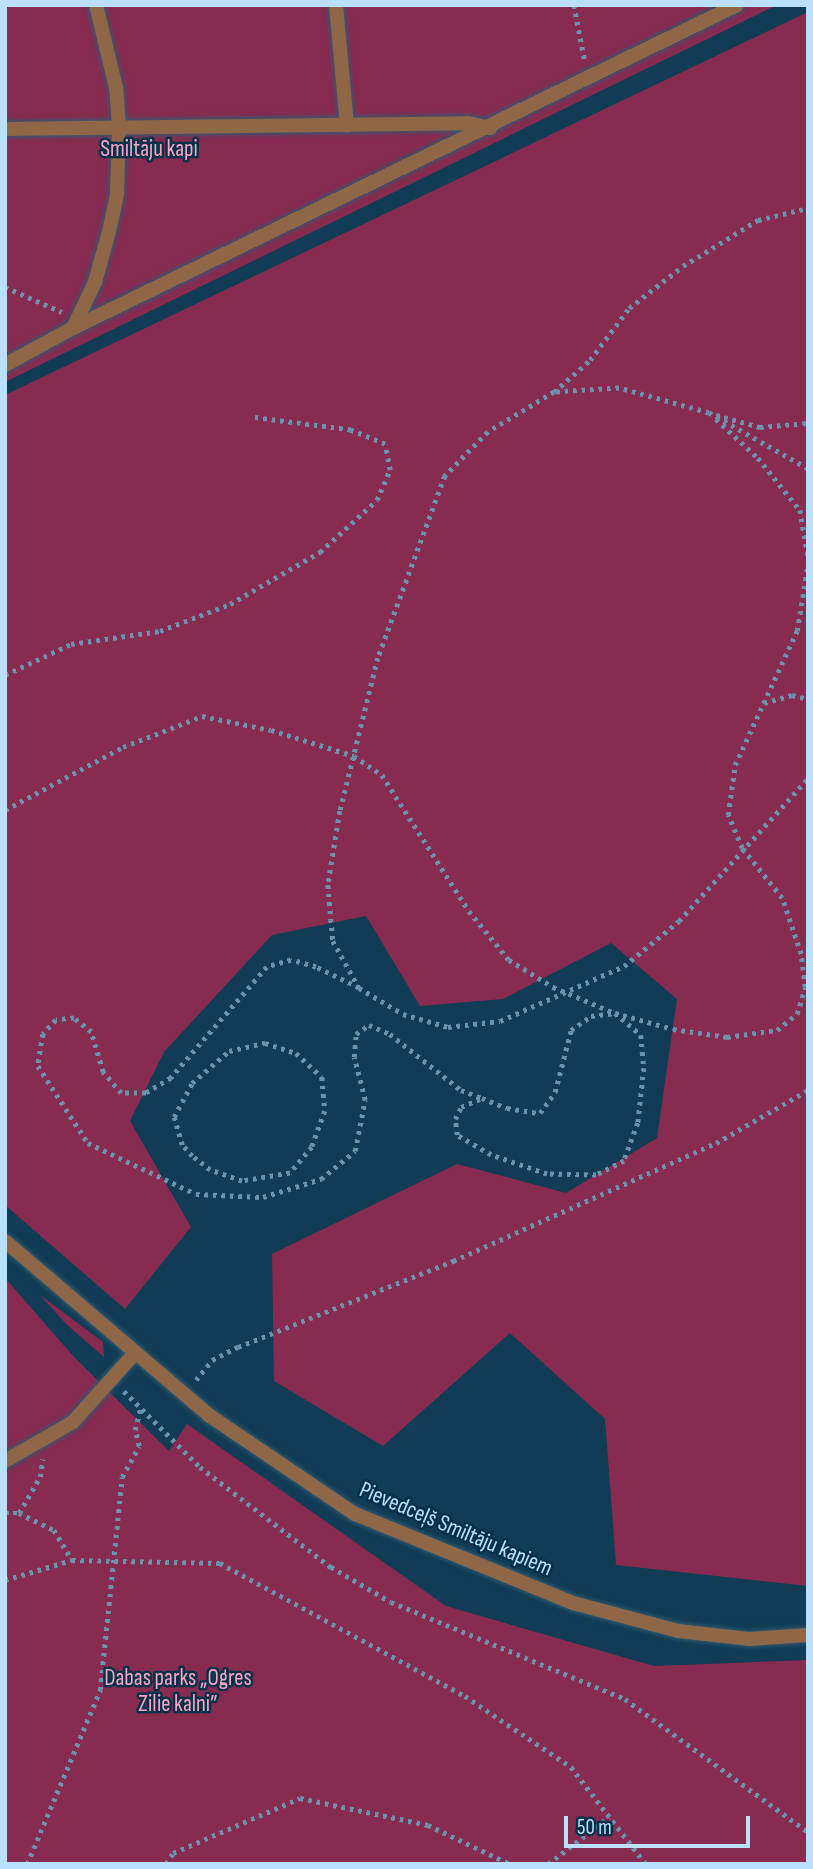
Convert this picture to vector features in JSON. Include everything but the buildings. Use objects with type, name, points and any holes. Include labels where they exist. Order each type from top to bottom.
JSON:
[{"type":"street","points":[[74,323],[94,282],[117,194],[119,127],[116,88],[96,5]]},
{"type":"street","points":[[337,5],[347,125]]},
{"type":"street","points":[[5,365],[74,323],[490,128],[737,5]]},
{"type":"street","points":[[5,129],[468,123],[490,128]]},
{"type":"street","name":"Pievedceļš Smiltāju kapiem","points":[[5,1241],[184,1394],[284,1469],[355,1514],[573,1603],[678,1631],[749,1639],[808,1635]]},
{"type":"street","points":[[5,1461],[73,1422],[109,1378],[135,1353]]},
{"type":"path","points":[[574,5],[589,79]]},
{"type":"path","points":[[359,988],[333,942],[328,885],[354,756],[378,659],[445,476],[488,432],[554,392],[590,360],[629,308],[683,266],[758,220],[808,208]]},
{"type":"path","points":[[798,211],[808,216]]},
{"type":"path","points":[[5,287],[74,323]]},
{"type":"path","points":[[554,392],[619,388],[760,427],[808,423]]},
{"type":"path","points":[[709,413],[808,470]]},
{"type":"path","points":[[709,413],[758,458],[800,510],[808,556]]},
{"type":"path","points":[[5,675],[71,644],[160,631],[230,604],[320,552],[377,500],[390,470],[384,444],[351,430],[250,417]]},
{"type":"path","points":[[808,563],[797,631],[735,765],[727,815],[742,848],[782,898],[808,968]]},
{"type":"path","points":[[801,603],[808,591]]},
{"type":"path","points":[[764,704],[792,695],[808,699]]},
{"type":"path","points":[[5,810],[122,747],[202,716],[271,730],[354,756],[390,786],[469,911],[509,960],[569,993],[615,1013],[673,1029],[727,1037],[777,1030],[797,1014],[803,996],[801,954]]},
{"type":"path","points":[[482,1098],[461,1107],[455,1119],[457,1135],[491,1156],[547,1174],[596,1175],[624,1161],[638,1124],[644,1068],[641,1035],[615,1013],[591,1016],[571,1030],[555,1092],[540,1113],[461,1090],[390,1034],[369,1025],[356,1034],[354,1057],[365,1100],[355,1151],[321,1179],[263,1197],[196,1195],[88,1143],[38,1066],[43,1034],[56,1020],[74,1018],[92,1032],[103,1072],[121,1093],[146,1093],[171,1078],[267,967],[291,960],[316,967],[404,1014],[447,1027],[500,1021],[569,993],[624,966],[679,921],[742,848],[808,778]]},
{"type":"path","points":[[265,1043],[296,1053],[322,1077],[325,1111],[312,1147],[290,1173],[242,1181],[210,1170],[182,1145],[174,1117],[192,1083],[229,1051],[265,1043]]},
{"type":"path","points":[[184,1394],[212,1360],[238,1347],[453,1261],[716,1143],[808,1090]]},
{"type":"path","points":[[109,1378],[141,1406],[200,1467],[331,1567],[391,1602],[625,1699],[808,1832]]},
{"type":"path","points":[[27,1864],[100,1690],[122,1477],[139,1446],[135,1430],[141,1406]]},
{"type":"path","points":[[19,1513],[40,1477],[43,1452],[38,1442]]},
{"type":"path","points":[[5,1513],[19,1513],[54,1530],[72,1560]]},
{"type":"path","points":[[5,1580],[72,1560],[220,1563],[465,1696],[571,1768],[646,1864]]},
{"type":"path","points":[[166,1864],[173,1853],[300,1798],[428,1825],[510,1864]]},
{"type":"path","points":[[548,1864],[609,1817]]},
{"type":"green space","name":"Smiltāju kapi","points":[[5,5],[777,5],[5,382]]},
{"type":"green space","points":[[808,12],[808,1586],[616,1565],[605,1419],[510,1333],[383,1446],[274,1381],[272,1254],[457,1164],[566,1193],[657,1138],[677,999],[611,943],[503,999],[420,1006],[366,916],[272,935],[164,1052],[130,1121],[191,1227],[125,1309],[5,1205],[5,395]]},
{"type":"green space","name":"Dabas parks „Ogres Zilie kalni”","points":[[5,1278],[74,1357],[169,1451],[187,1424],[446,1606],[654,1666],[808,1660],[808,1864],[5,1864]]},
{"type":"green space","points":[[40,1295],[103,1342],[104,1357],[66,1324]]}]
